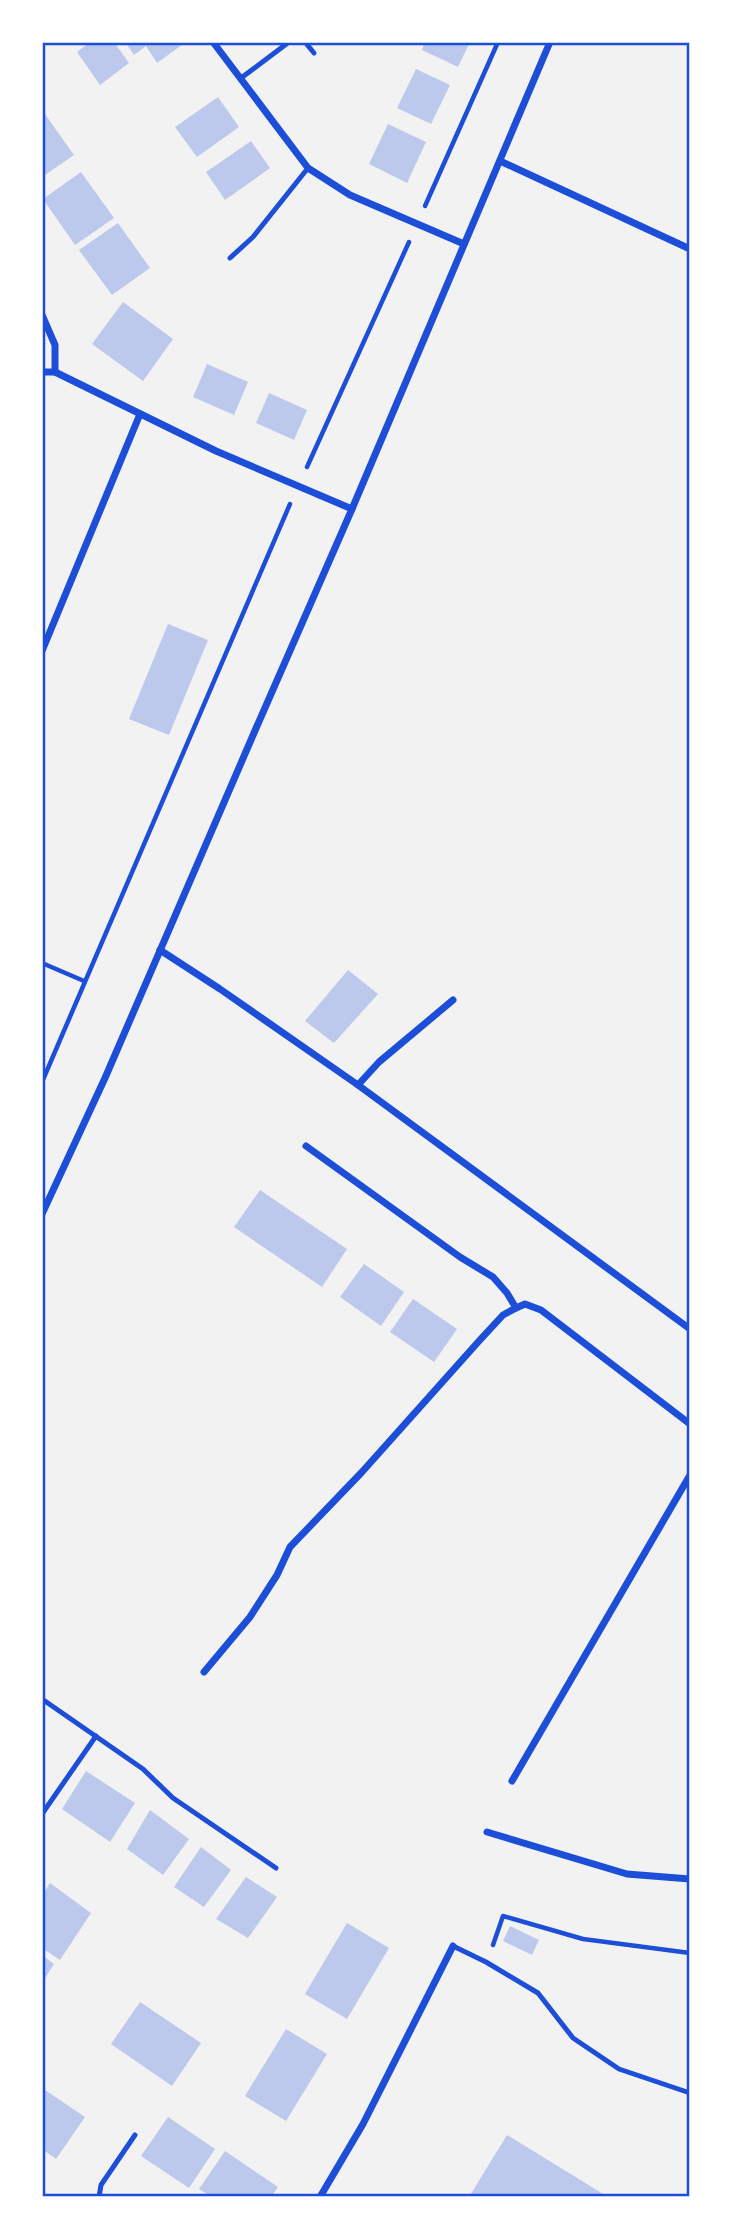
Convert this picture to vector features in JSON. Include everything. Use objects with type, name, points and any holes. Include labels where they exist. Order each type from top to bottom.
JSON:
[{"type":"street","points":[[214,42],[308,168],[350,195],[464,244]]},
{"type":"street","points":[[42,1214],[105,1078],[352,509],[550,42]]},
{"type":"street","points":[[500,161],[690,249]]},
{"type":"street","points":[[42,315],[55,345],[55,372]]},
{"type":"street","points":[[42,372],[55,372],[216,451],[352,509]]},
{"type":"street","points":[[42,651],[140,414]]},
{"type":"street","points":[[160,950],[358,1085],[690,1329]]},
{"type":"street","points":[[358,1085],[379,1062],[453,1000]]},
{"type":"street","points":[[306,1146],[493,1277],[516,1308]]},
{"type":"street","points":[[204,1672],[250,1617],[290,1547],[362,1472],[503,1315],[516,1308],[525,1304],[541,1310],[690,1424]]},
{"type":"street","points":[[512,1781],[690,1475]]},
{"type":"street","points":[[487,1832],[627,1874],[690,1879]]},
{"type":"street","points":[[320,2197],[363,2124],[453,1946]]},
{"type":"lane","points":[[241,78],[289,42]]},
{"type":"lane","points":[[305,42],[314,53]]},
{"type":"lane","points":[[230,258],[253,237],[308,168]]},
{"type":"lane","points":[[42,1699],[142,1769],[173,1798],[276,1868]]},
{"type":"lane","points":[[42,1814],[96,1736]]},
{"type":"lane","points":[[453,1946],[538,1993],[573,2038],[620,2069],[690,2093]]},
{"type":"lane","points":[[99,2197],[101,2185],[135,2135]]},
{"type":"path","points":[[42,1082],[298,486],[498,42]]},
{"type":"path","points":[[42,963],[85,981]]},
{"type":"path","points":[[486,1962],[503,1916],[583,1939],[690,1953]]},
{"type":"building","points":[[90,42],[114,42],[129,63],[100,85],[77,52]]},
{"type":"building","points":[[125,42],[186,42],[157,63],[146,46],[134,55]]},
{"type":"building","points":[[425,42],[470,42],[458,67],[422,50]]},
{"type":"building","points":[[416,69],[450,85],[431,124],[397,108]]},
{"type":"building","points":[[218,97],[239,127],[197,157],[175,127]]},
{"type":"building","points":[[42,110],[74,155],[42,177]]},
{"type":"building","points":[[388,124],[426,142],[407,183],[369,164]]},
{"type":"building","points":[[251,141],[270,168],[225,200],[206,172]]},
{"type":"building","points":[[81,172],[114,218],[75,245],[43,199]]},
{"type":"building","points":[[118,223],[150,268],[112,295],[79,250]]},
{"type":"building","points":[[123,302],[173,339],[143,381],[92,344]]},
{"type":"building","points":[[207,364],[248,382],[234,415],[193,397]]},
{"type":"building","points":[[269,393],[307,410],[294,440],[256,423]]},
{"type":"building","points":[[168,624],[208,640],[169,735],[129,719]]},
{"type":"building","points":[[348,970],[378,994],[334,1043],[305,1021]]},
{"type":"building","points":[[260,1190],[347,1249],[322,1287],[234,1227]]},
{"type":"building","points":[[364,1264],[404,1292],[381,1326],[340,1297]]},
{"type":"building","points":[[413,1299],[457,1329],[434,1362],[390,1332]]},
{"type":"building","points":[[86,1771],[135,1803],[110,1842],[62,1809]]},
{"type":"building","points":[[150,1810],[189,1839],[163,1875],[127,1849]]},
{"type":"building","points":[[201,1847],[231,1870],[204,1907],[174,1887]]},
{"type":"building","points":[[246,1877],[277,1897],[248,1938],[216,1919]]},
{"type":"building","points":[[50,1883],[91,1913],[60,1960],[42,1948],[42,1896]]},
{"type":"building","points":[[347,1923],[389,1948],[347,2019],[305,1994]]},
{"type":"building","points":[[510,1926],[539,1940],[532,1955],[503,1941]]},
{"type":"building","points":[[42,1955],[54,1964],[42,1983]]},
{"type":"building","points":[[140,2002],[201,2043],[172,2086],[111,2044]]},
{"type":"building","points":[[286,2029],[327,2054],[286,2121],[245,2096]]},
{"type":"building","points":[[42,2088],[85,2117],[56,2159],[42,2149]]},
{"type":"building","points":[[168,2117],[215,2149],[189,2188],[141,2156]]},
{"type":"building","points":[[507,2135],[608,2197],[469,2197]]},
{"type":"building","points":[[225,2151],[278,2187],[271,2197],[212,2197],[199,2189]]}]
